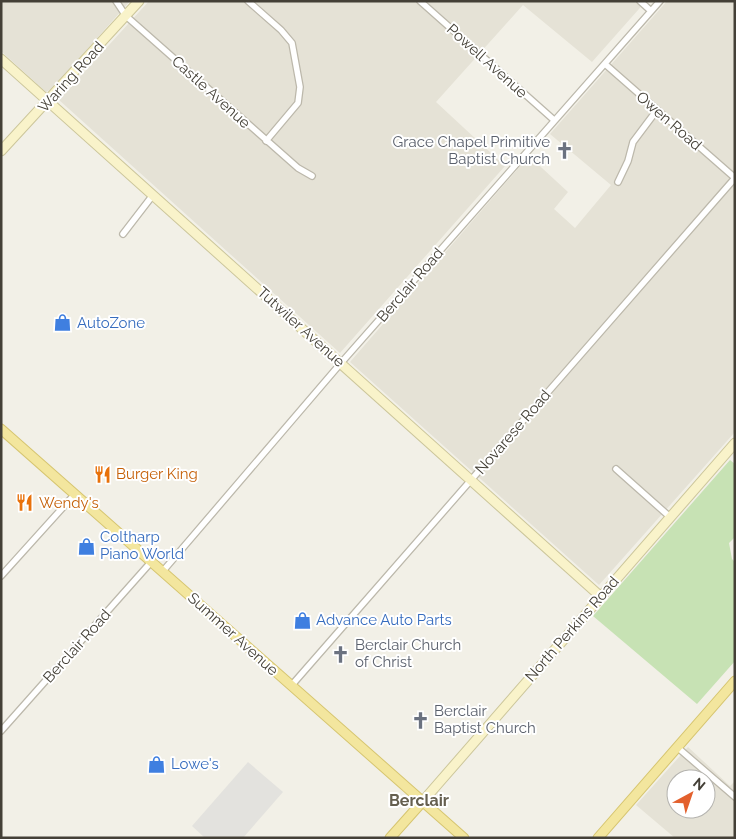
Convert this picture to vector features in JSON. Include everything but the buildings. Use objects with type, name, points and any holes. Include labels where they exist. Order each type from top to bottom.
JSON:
[{"type":"main road","name":"Summer Avenue","points":[[1,429],[163,570],[291,686],[464,838]]},
{"type":"main road","points":[[598,838],[735,681]]},
{"type":"main road","name":"North Perkins Road","points":[[390,838],[423,800]]},
{"type":"street","name":"Castle Avenue","points":[[116,1],[126,16],[302,172],[312,176]]},
{"type":"street","name":"Waring Road","points":[[1,152],[49,102],[139,1]]},
{"type":"street","points":[[248,1],[281,30],[292,43],[300,87],[298,103],[266,141]]},
{"type":"street","name":"Powell Avenue","points":[[420,1],[554,120]]},
{"type":"street","points":[[640,1],[651,11]]},
{"type":"street","name":"Berclair Road","points":[[163,570],[341,363],[660,1]]},
{"type":"street","name":"Tutwiler Avenue","points":[[1,59],[600,596]]},
{"type":"street","name":"Owen Road","points":[[605,64],[735,178]]},
{"type":"street","points":[[618,182],[634,142],[656,110]]},
{"type":"street","name":"Novarese Road","points":[[291,686],[735,178]]},
{"type":"street","points":[[123,234],[153,195]]},
{"type":"street","name":"North Perkins Road","points":[[423,800],[735,442]]},
{"type":"street","points":[[616,469],[670,517]]},
{"type":"street","points":[[1,576],[75,494]]},
{"type":"street","name":"Berclair Road","points":[[1,731],[152,561]]},
{"type":"street","points":[[677,747],[735,797]]},
{"type":"shaded area","points":[[1,1],[130,1],[53,88],[46,92],[1,51]]},
{"type":"shaded area","points":[[149,1],[646,1],[592,62],[523,5],[436,102],[505,166],[340,353],[59,100]]},
{"type":"shaded area","points":[[667,1],[735,1],[735,432],[599,585],[350,362],[529,156],[568,192],[554,209],[575,228],[611,185],[550,134]]},
{"type":"shaded area","points":[[688,747],[712,769],[668,769]]},
{"type":"shaded area","points":[[248,762],[283,792],[243,838],[205,838],[192,826]]},
{"type":"shaded area","points":[[666,772],[666,819],[716,819],[716,773],[730,786],[735,781],[735,838],[675,838],[636,805]]},
{"type":"green space","points":[[730,460],[735,464],[735,537],[729,543],[732,559],[735,562],[735,661],[697,704],[593,616]]},
{"type":"place","name":"Grace Chapel Primitive Baptist Church","points":[[564,151]]},
{"type":"place","name":"AutoZone","points":[[63,323]]},
{"type":"place","name":"Burger King","points":[[102,474]]},
{"type":"place","name":"Wendy's","points":[[25,503]]},
{"type":"place","name":"Coltharp Piano World","points":[[86,546]]},
{"type":"place","name":"Advance Auto Parts","points":[[302,620]]},
{"type":"place","name":"Berclair Church of Christ","points":[[341,654]]},
{"type":"place","name":"Berclair Baptist Church","points":[[420,720]]},
{"type":"place","name":"Lowe's","points":[[157,764]]},
{"type":"district","name":"Berclair","points":[[419,800]]}]
